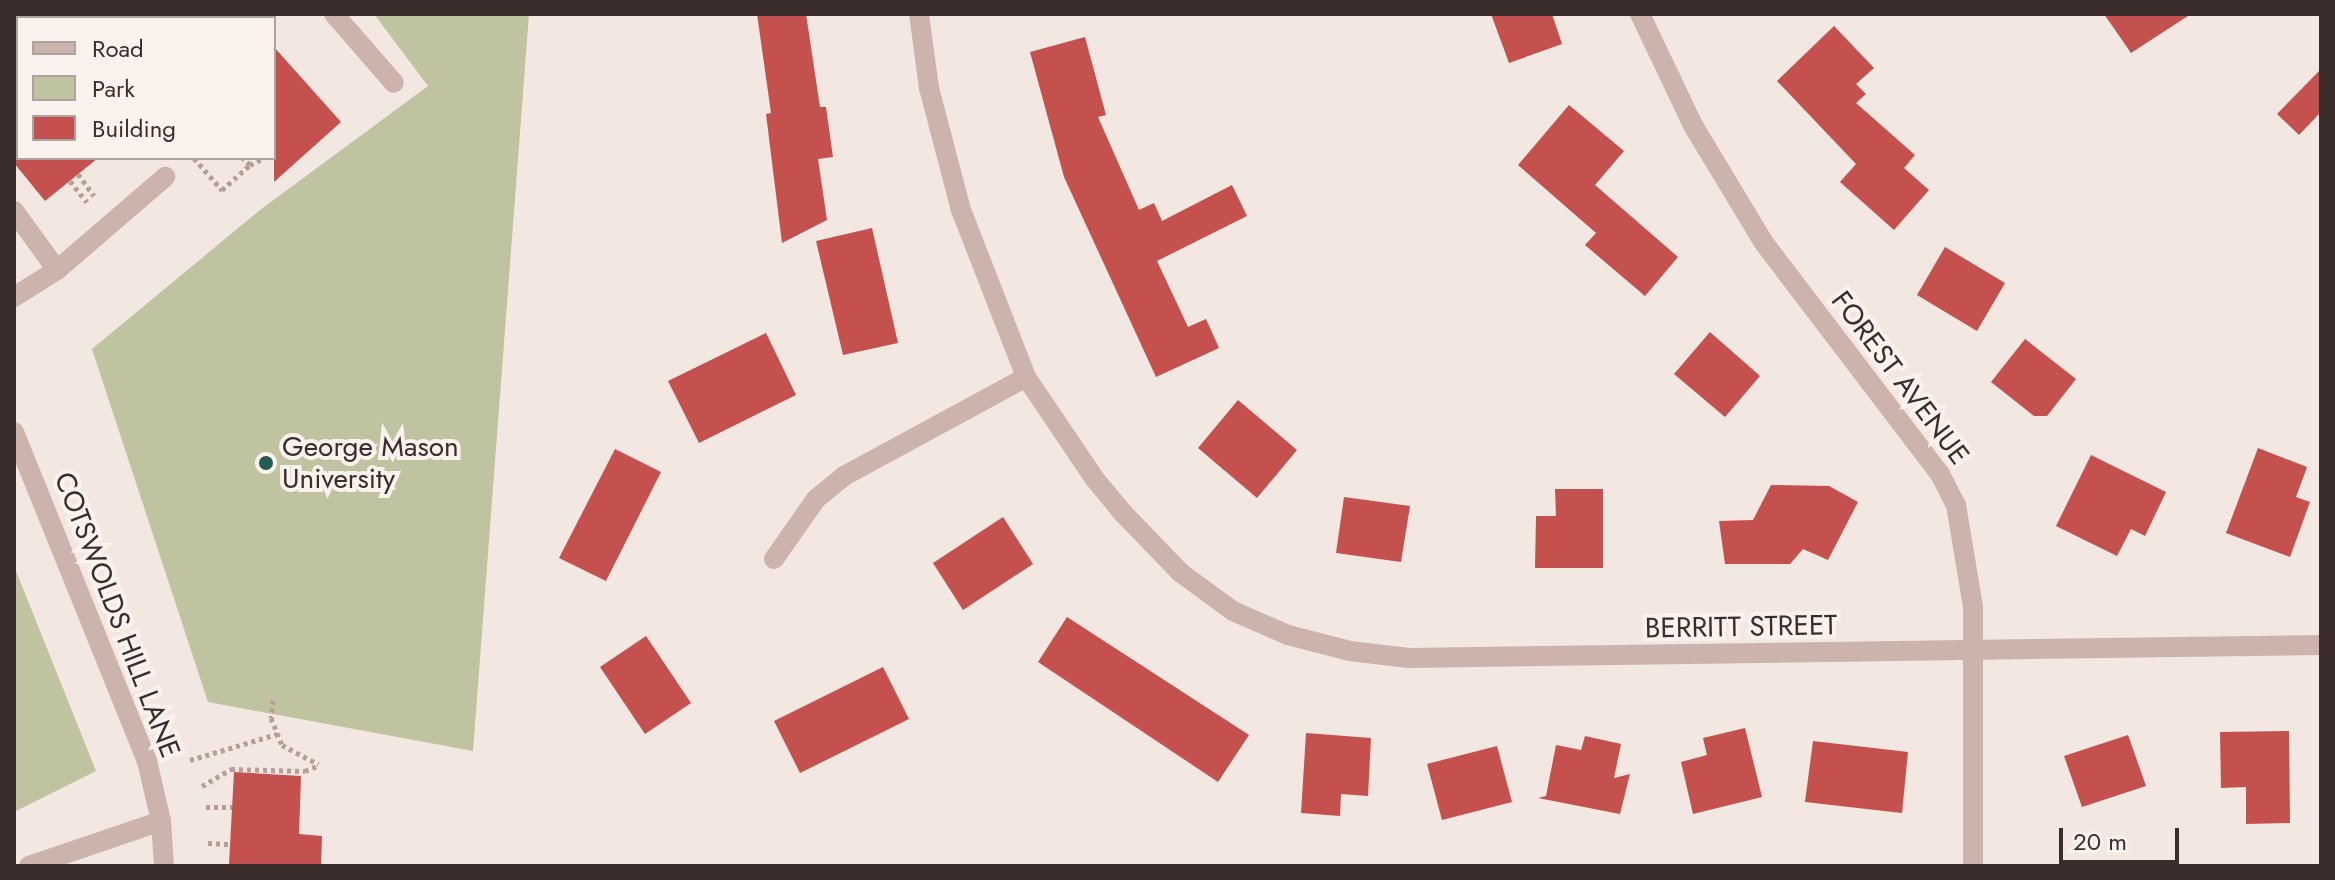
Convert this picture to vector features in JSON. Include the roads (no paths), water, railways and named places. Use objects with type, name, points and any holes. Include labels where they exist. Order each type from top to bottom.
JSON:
[{"type":"street","points":[[334,14],[394,83]]},
{"type":"street","name":"BERRITT STREET","points":[[919,14],[929,88],[961,210],[1026,377],[1094,478],[1181,573],[1233,611],[1288,635],[1350,651],[1409,658],[2321,645]]},
{"type":"street","name":"FOREST AVENUE","points":[[1640,14],[1694,127],[1764,243],[1940,474],[1961,524],[1973,607],[1973,866]]},
{"type":"street","points":[[14,297],[57,270],[165,177]]},
{"type":"street","points":[[14,211],[57,270]]},
{"type":"street","points":[[774,559],[816,499],[844,476],[1026,377]]},
{"type":"street","name":"COTSWOLDS HILL LANE","points":[[14,432],[147,761],[161,821],[164,866]]},
{"type":"street","points":[[29,866],[161,821]]},
{"type":"place","name":"George Mason University","points":[[266,463]]}]
